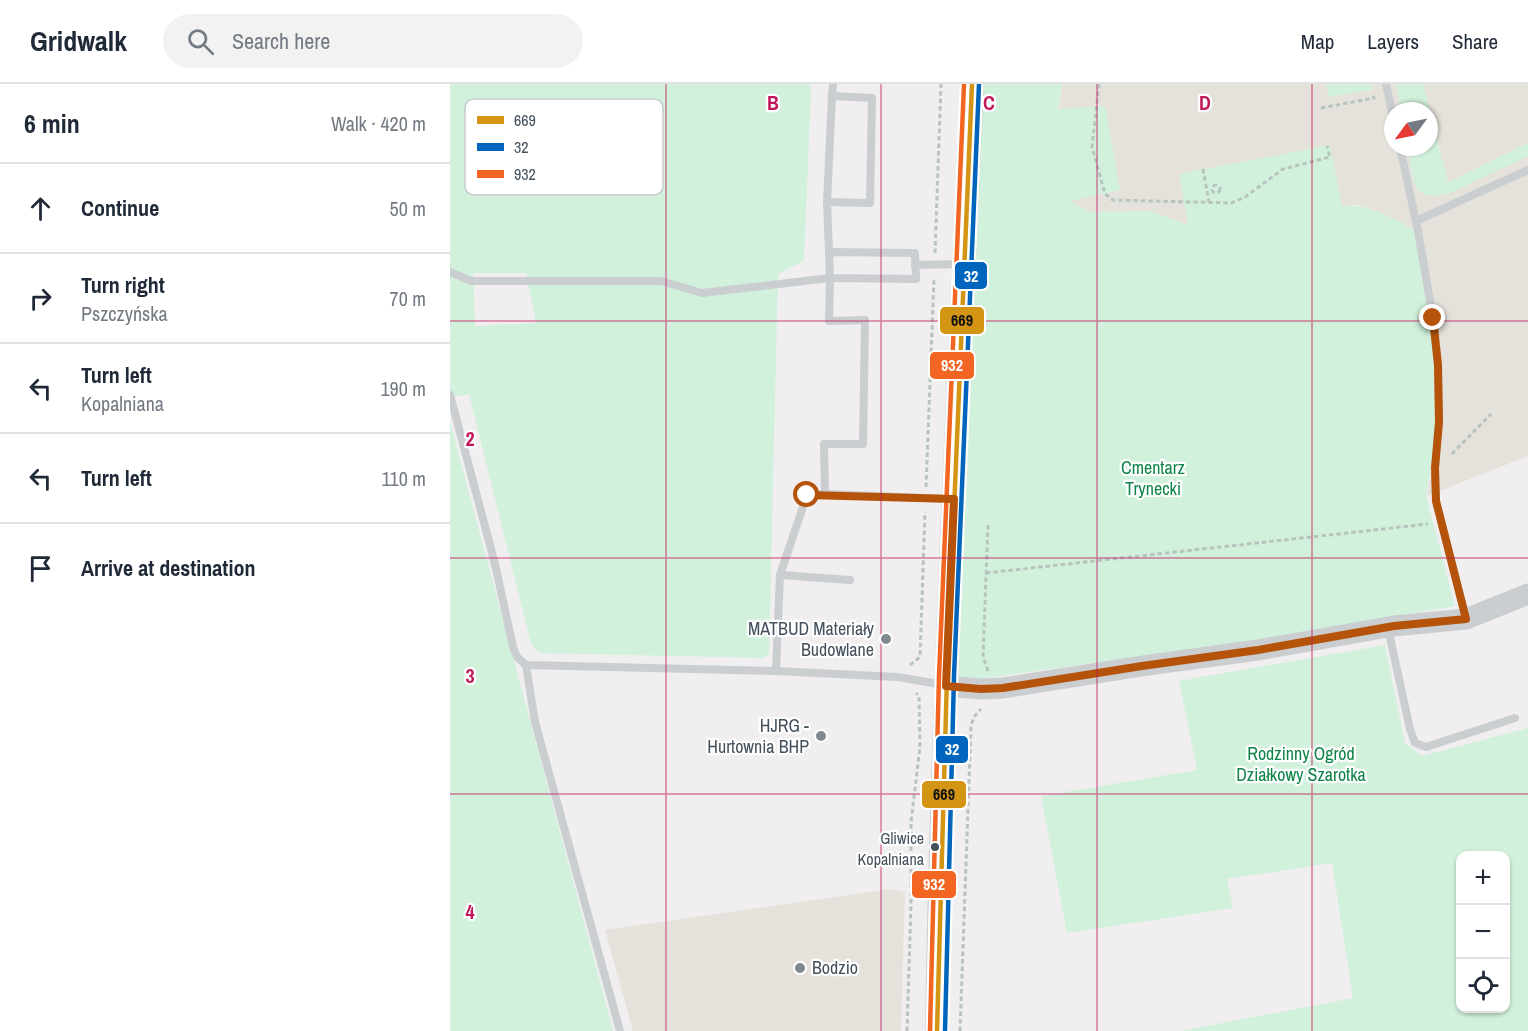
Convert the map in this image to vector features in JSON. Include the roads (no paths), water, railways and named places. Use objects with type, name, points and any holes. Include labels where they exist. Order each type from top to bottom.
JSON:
[{"type":"main road","points":[[937,1031],[939,863],[972,84]]},
{"type":"street","points":[[946,686],[1003,688],[1258,650],[1388,627],[1466,619],[1528,594]]},
{"type":"lane","points":[[825,494],[824,444],[863,444],[865,320],[829,321],[827,202],[833,84]]},
{"type":"lane","points":[[1386,84],[1390,102]]},
{"type":"lane","points":[[827,202],[870,203],[872,98],[832,96]]},
{"type":"lane","points":[[1402,156],[1433,318],[1438,365],[1439,422],[1435,468],[1436,501],[1466,619]]},
{"type":"lane","points":[[1416,221],[1528,170]]},
{"type":"lane","points":[[450,272],[471,281],[661,281],[702,293],[830,278],[916,279],[915,253],[829,252]]},
{"type":"lane","points":[[915,266],[964,264]]},
{"type":"lane","points":[[450,395],[495,564],[513,647],[517,657],[526,665],[535,722],[620,1031]]},
{"type":"lane","points":[[776,671],[780,575],[807,495],[954,499]]},
{"type":"lane","points":[[780,575],[850,580]]},
{"type":"lane","points":[[1388,627],[1407,718],[1415,743],[1426,747],[1515,718]]},
{"type":"lane","points":[[526,665],[776,671],[906,677],[946,686]]},
{"type":"place","name":"MATBUD Materiały Budowlane","points":[[886,639]]},
{"type":"place","name":"HJRG - Hurtownia BHP","points":[[821,736]]},
{"type":"place","name":"Gliwice Kopalniana","points":[[935,847]]},
{"type":"place","name":"Bodzio","points":[[800,968]]},
{"type":"park label","name":"Cmentarz Trynecki","points":[[1153,478]]},
{"type":"park label","name":"Rodzinny Ogród Działkowy Szarotka","points":[[1301,764]]}]
